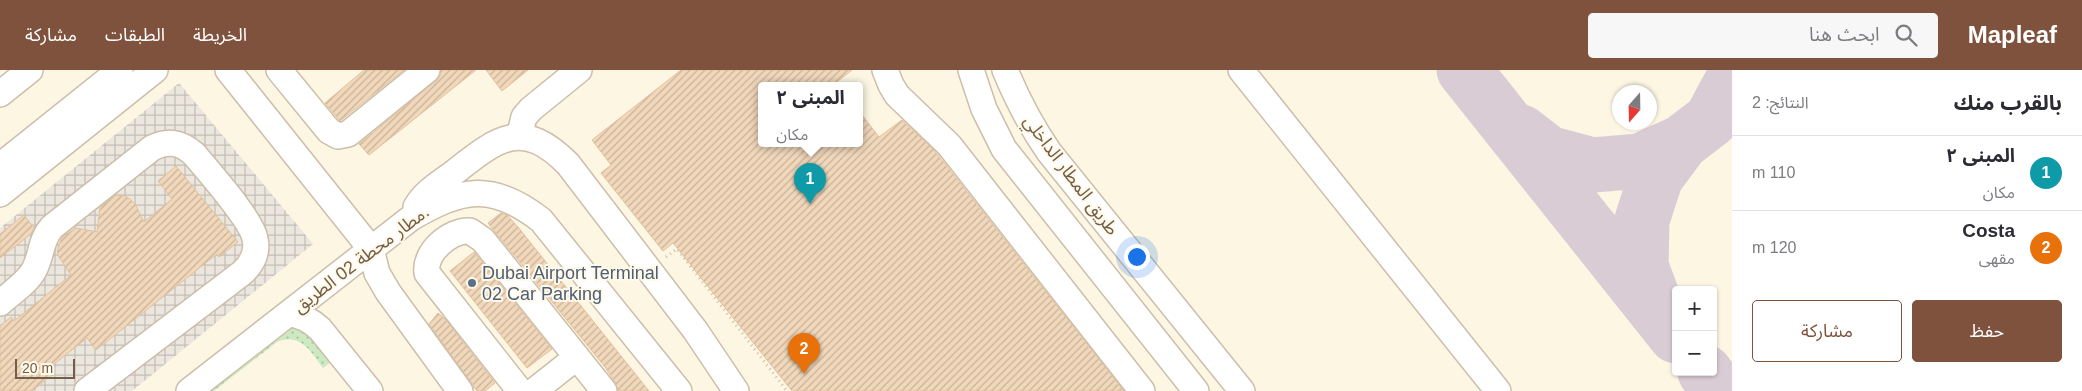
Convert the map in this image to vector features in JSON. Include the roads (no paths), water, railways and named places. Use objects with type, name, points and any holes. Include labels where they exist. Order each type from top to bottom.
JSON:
[{"type":"street","points":[[0,94],[30,70]]},
{"type":"street","points":[[0,166],[121,76],[155,70]]},
{"type":"street","points":[[228,70],[371,249],[377,272],[388,292],[460,391]]},
{"type":"street","points":[[279,70],[329,130],[338,136],[348,134],[427,70]]},
{"type":"street","points":[[519,137],[520,127],[528,113],[579,70]]},
{"type":"street","points":[[885,70],[897,95],[949,144],[1142,391]]},
{"type":"street","name":"طريق المطار الداخلي","points":[[971,70],[984,109],[1004,149],[1196,391]]},
{"type":"street","name":"طريق المطار الداخلي","points":[[1005,70],[1024,113],[1049,152],[1242,391]]},
{"type":"street","points":[[1241,70],[1498,391]]},
{"type":"street","points":[[0,194],[121,76]]},
{"type":"street","points":[[411,218],[426,194],[482,150],[500,140],[519,137],[538,140],[555,151],[568,164],[650,270],[734,387],[755,391]]},
{"type":"street","points":[[0,303],[30,278],[37,265],[43,239],[52,227],[152,148],[162,143],[174,142],[185,146],[194,154],[249,224],[256,241],[253,259],[242,274],[87,391]]},
{"type":"street","name":"مطار محطة 02 الطريق.","points":[[189,391],[411,218],[434,204],[458,195],[476,192],[500,196],[521,204],[541,220],[679,391]]},
{"type":"street","points":[[520,391],[427,273],[426,265],[428,258],[455,233],[470,231],[483,240],[604,391]]},
{"type":"street","points":[[289,313],[301,316],[320,329],[370,391]]},
{"type":"street","points":[[534,391],[576,357]]},
{"type":"place","name":"المبنى ٢","points":[[810,204]]},
{"type":"place","name":"Dubai Airport Terminal 02 Car Parking","points":[[472,283]]},
{"type":"place","name":"Costa","points":[[804,374]]}]
